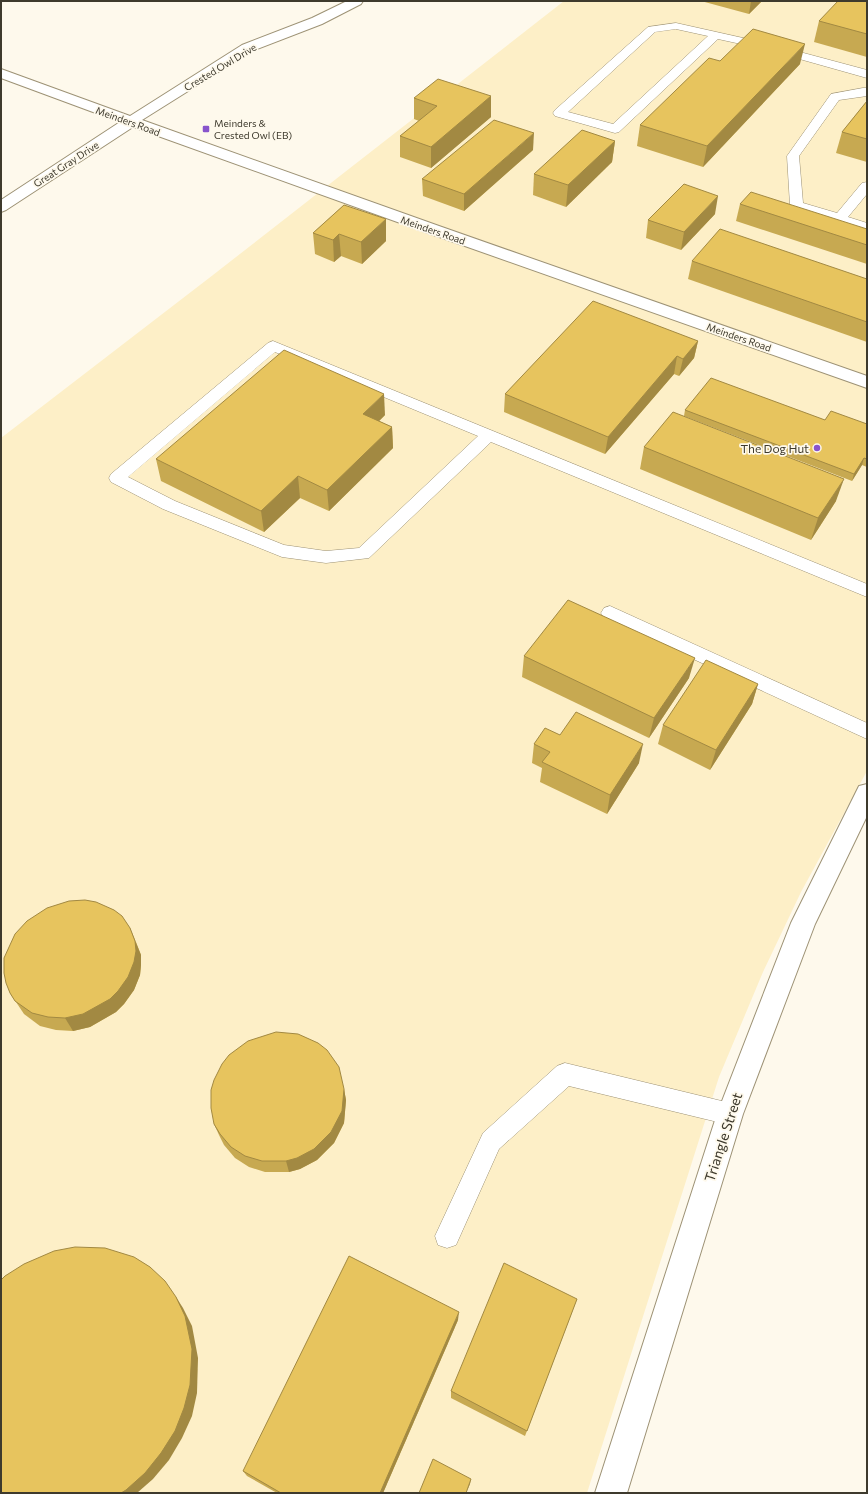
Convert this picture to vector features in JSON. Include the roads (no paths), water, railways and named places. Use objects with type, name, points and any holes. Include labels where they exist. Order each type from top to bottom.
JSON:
[{"type":"street","name":"Crested Owl Drive","points":[[130,122],[247,48],[317,20],[357,1]]},
{"type":"street","name":"Meinders Road","points":[[1,73],[130,122],[867,382]]},
{"type":"street","name":"Great Gray Drive","points":[[1,207],[130,122]]},
{"type":"street","name":"Triangle Street","points":[[611,1493],[730,1114],[803,923],[867,793]]},
{"type":"lane","points":[[716,35],[615,129],[559,113],[652,29],[676,26],[766,46],[867,74]]},
{"type":"lane","points":[[867,92],[835,97],[793,156],[797,205],[867,227]]},
{"type":"lane","points":[[840,218],[867,186]]},
{"type":"lane","points":[[489,435],[363,554],[326,557],[282,551],[169,505],[117,478],[273,346],[489,435],[867,591]]},
{"type":"lane","points":[[610,612],[867,731]]},
{"type":"lane","points":[[447,1236],[491,1141],[565,1074],[730,1114]]},
{"type":"place","name":"Meinders & Crested Owl (EB)","points":[[206,129]]},
{"type":"place","name":"The Dog Hut","points":[[817,448]]}]
